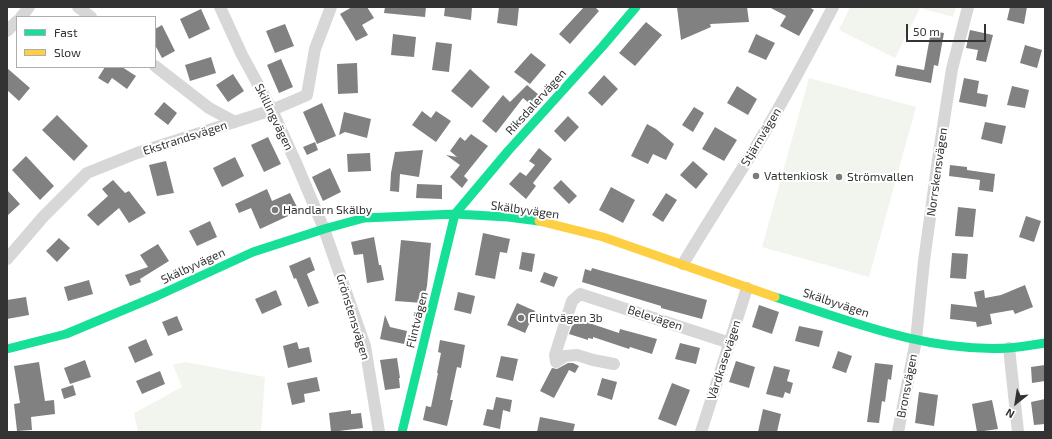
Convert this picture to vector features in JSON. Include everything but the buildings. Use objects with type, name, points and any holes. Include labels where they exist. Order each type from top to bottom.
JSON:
[{"type":"street","points":[[22,16],[29,7]]},
{"type":"street","points":[[78,7],[90,16]]},
{"type":"street","name":"Skillingvägen","points":[[220,7],[242,55],[272,110],[324,229]]},
{"type":"street","name":"Ekstrandsvägen","points":[[7,259],[43,217],[87,173],[137,153],[272,110],[307,95],[315,49],[331,7]]},
{"type":"street","name":"Riksdalervägen","points":[[455,214],[508,151],[636,7]]},
{"type":"street","name":"Stjärnvägen","points":[[683,264],[713,213],[756,148],[808,56],[833,7]]},
{"type":"street","name":"Norrskensvägen","points":[[916,340],[924,261],[939,152],[952,69],[968,7]]},
{"type":"street","points":[[7,31],[16,22]]},
{"type":"street","points":[[156,67],[209,108],[235,122]]},
{"type":"street","name":"Skälbyvägen","points":[[7,349],[66,334],[157,296],[253,252],[324,229],[364,218],[455,214],[508,217],[538,221],[603,237],[683,264],[747,288],[916,340],[944,345],[984,348],[1009,348],[1045,343]]},
{"type":"street","name":"Flintvägen","points":[[402,432],[455,214]]},
{"type":"street","name":"Grönstensvägen","points":[[324,229],[365,346],[379,432]]},
{"type":"street","name":"Vårdkasevägen","points":[[701,432],[747,288]]},
{"type":"street","name":"Belevägen","points":[[614,364],[577,356],[565,356],[556,362],[555,355],[567,314],[572,301],[580,294],[730,342]]},
{"type":"street","name":"Bronsvägen","points":[[898,432],[916,340]]},
{"type":"street","points":[[1009,348],[1018,432]]},
{"type":"shaded area","points":[[850,7],[956,7],[953,17],[920,8],[895,58],[839,30]]},
{"type":"shaded area","name":"Strömvallen","points":[[809,78],[916,107],[869,277],[762,247]]},
{"type":"shaded area","points":[[185,362],[265,377],[261,432],[138,432],[134,413],[182,387],[173,365]]},
{"type":"traffic: fast","points":[[402,432],[455,214],[508,151],[636,7]]},
{"type":"traffic: fast","points":[[7,349],[66,334],[157,296],[253,252],[364,218],[455,214],[508,217],[539,221]]},
{"type":"traffic: fast","points":[[775,297],[861,325],[949,346],[1009,348],[1045,343]]},
{"type":"traffic: slow","points":[[539,221],[603,237],[775,297]]},
{"type":"place","name":"Vattenkiosk","points":[[756,176]]},
{"type":"place","name":"Strömvallen","points":[[839,177]]},
{"type":"place","name":"Handlarn Skälby","points":[[275,210]]},
{"type":"place","name":"Flintvägen 3b","points":[[521,318]]}]
